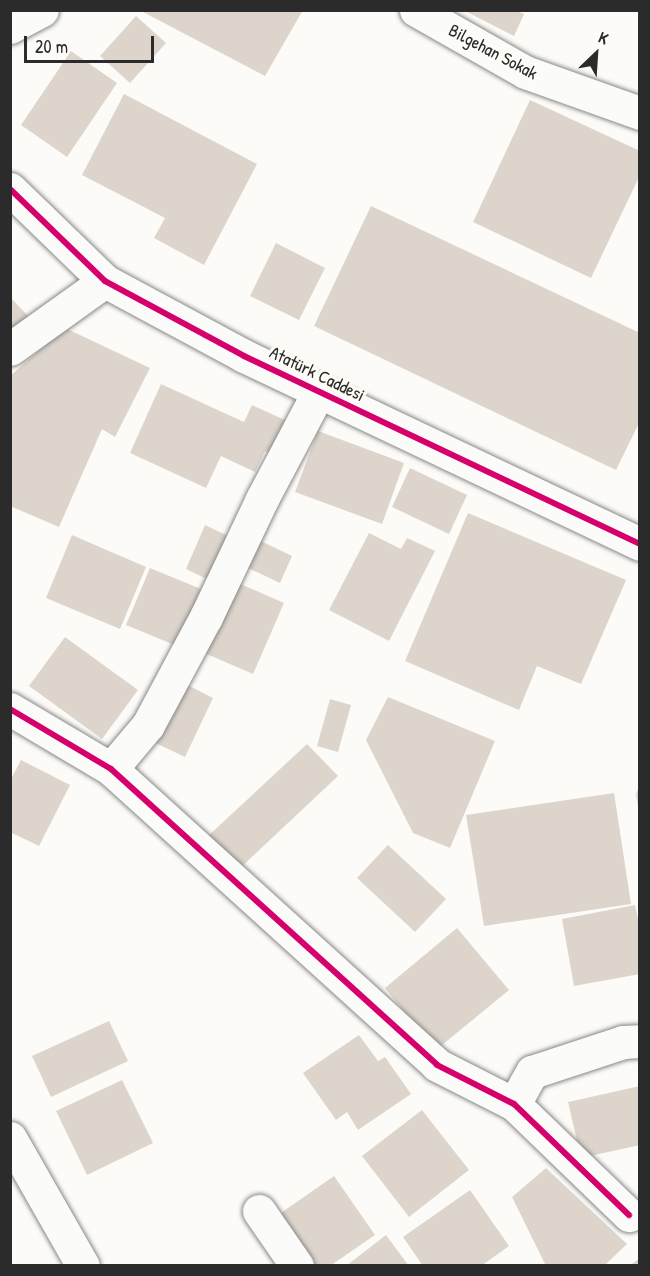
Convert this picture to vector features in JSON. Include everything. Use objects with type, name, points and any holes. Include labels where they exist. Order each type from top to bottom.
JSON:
[{"type":"street","points":[[10,27],[42,10]]},
{"type":"street","name":"Bilgehan Sokak","points":[[416,10],[525,72],[639,113]]},
{"type":"street","name":"Atatürk Caddesi","points":[[10,189],[105,281],[319,391],[639,544]]},
{"type":"street","points":[[10,349],[105,281]]},
{"type":"street","points":[[111,769],[148,725],[206,617],[262,499],[319,391]]},
{"type":"street","points":[[10,709],[111,769],[437,1065],[514,1104],[629,1215]]},
{"type":"street","points":[[514,1104],[532,1072],[623,1042],[639,1041]]},
{"type":"street","points":[[10,1138],[83,1266]]},
{"type":"street","points":[[259,1211],[297,1266]]},
{"type":"building","points":[[146,10],[303,10],[265,76],[143,12]]},
{"type":"building","points":[[463,10],[515,10],[524,14],[514,36]]},
{"type":"building","points":[[136,16],[166,43],[130,83],[100,56]]},
{"type":"building","points":[[71,51],[117,83],[67,157],[21,125]]},
{"type":"building","points":[[124,94],[257,164],[204,265],[154,238],[165,218],[82,175]]},
{"type":"building","points":[[530,100],[640,151],[640,175],[591,278],[473,222]]},
{"type":"building","points":[[371,206],[640,333],[640,421],[616,470],[314,326]]},
{"type":"building","points":[[276,243],[325,268],[299,320],[250,296]]},
{"type":"building","points":[[10,297],[28,316],[10,332]]},
{"type":"building","points":[[65,328],[150,368],[115,437],[102,429],[59,527],[10,506],[10,376]]},
{"type":"building","points":[[161,384],[244,422],[252,405],[287,421],[272,455],[265,451],[255,472],[221,456],[206,488],[130,453]]},
{"type":"building","points":[[318,431],[404,463],[382,524],[295,492]]},
{"type":"building","points":[[410,468],[467,495],[449,534],[392,507]]},
{"type":"building","points":[[468,513],[626,580],[581,684],[537,666],[519,710],[405,661]]},
{"type":"building","points":[[205,525],[232,538],[213,582],[186,569]]},
{"type":"building","points":[[369,533],[401,549],[407,538],[435,551],[389,641],[329,610]]},
{"type":"building","points":[[72,535],[146,567],[120,629],[46,598]]},
{"type":"building","points":[[248,535],[292,556],[280,583],[235,562]]},
{"type":"building","points":[[150,568],[201,589],[177,646],[126,625]]},
{"type":"building","points":[[234,581],[284,603],[253,674],[202,652]]},
{"type":"building","points":[[65,637],[138,690],[102,739],[29,686]]},
{"type":"building","points":[[174,678],[213,698],[185,757],[145,738]]},
{"type":"building","points":[[388,697],[495,741],[450,848],[413,833],[366,740]]},
{"type":"building","points":[[330,699],[351,705],[338,752],[317,746]]},
{"type":"building","points":[[307,744],[338,776],[238,870],[207,837]]},
{"type":"building","points":[[21,760],[70,785],[39,846],[10,832],[10,781]]},
{"type":"building","points":[[640,785],[640,806],[638,806],[636,794]]},
{"type":"building","points":[[614,793],[631,904],[484,926],[466,815]]},
{"type":"building","points":[[388,845],[446,899],[415,932],[357,878]]},
{"type":"building","points":[[635,905],[640,928],[640,974],[574,986],[562,919]]},
{"type":"building","points":[[457,928],[509,990],[436,1050],[385,988]]},
{"type":"building","points":[[109,1021],[128,1061],[51,1097],[32,1056]]},
{"type":"building","points":[[359,1035],[378,1061],[385,1057],[411,1094],[358,1130],[347,1112],[336,1120],[303,1073]]},
{"type":"building","points":[[122,1080],[153,1143],[87,1175],[56,1111]]},
{"type":"building","points":[[640,1086],[640,1145],[581,1158],[568,1102]]},
{"type":"building","points":[[422,1110],[469,1170],[409,1217],[362,1156]]},
{"type":"building","points":[[546,1168],[627,1244],[604,1266],[546,1266],[512,1197]]},
{"type":"building","points":[[334,1176],[375,1235],[330,1266],[313,1266],[278,1215]]},
{"type":"building","points":[[470,1190],[509,1246],[481,1266],[423,1266],[403,1237]]},
{"type":"building","points":[[386,1235],[409,1266],[346,1266]]},
{"type":"building","points":[[640,1258],[640,1266],[629,1266]]},
{"type":"cycle path","points":[[10,189],[105,281],[244,356],[640,544]]},
{"type":"cycle path","points":[[10,709],[111,769],[437,1065],[514,1104],[629,1215]]}]
